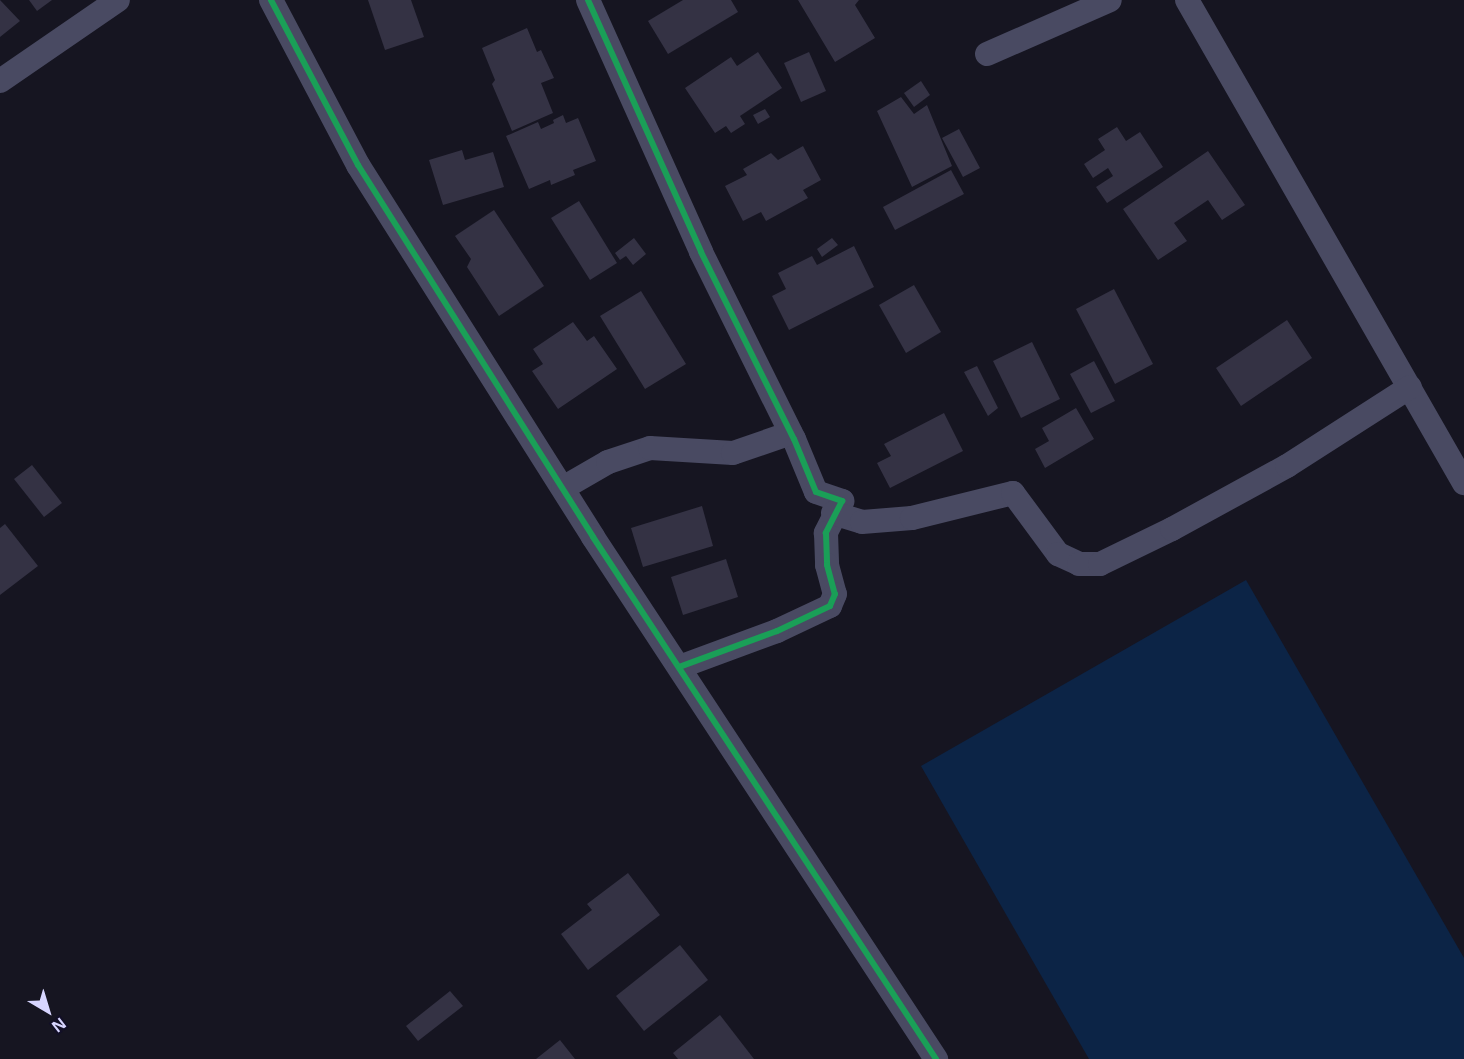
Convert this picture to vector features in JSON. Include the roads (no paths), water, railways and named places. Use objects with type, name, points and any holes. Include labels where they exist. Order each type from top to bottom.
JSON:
[{"type":"street","points":[[0,81],[118,0]]},
{"type":"street","points":[[271,0],[358,165],[563,488],[936,1059]]},
{"type":"street","points":[[588,0],[701,252],[791,433],[816,492],[842,501],[833,513],[826,533],[828,565],[835,594],[830,606],[777,632],[679,667]]},
{"type":"street","points":[[987,54],[1110,0]]},
{"type":"street","points":[[1187,0],[1464,483]]},
{"type":"street","points":[[833,513],[862,522],[912,518],[1013,493],[1058,554],[1079,564],[1100,564],[1173,528],[1287,466],[1410,387]]},
{"type":"street","points":[[563,488],[608,462],[650,447],[733,453],[791,433]]},
{"type":"water","points":[[1246,580],[1464,958],[1464,1059],[1089,1059],[921,766]]}]
